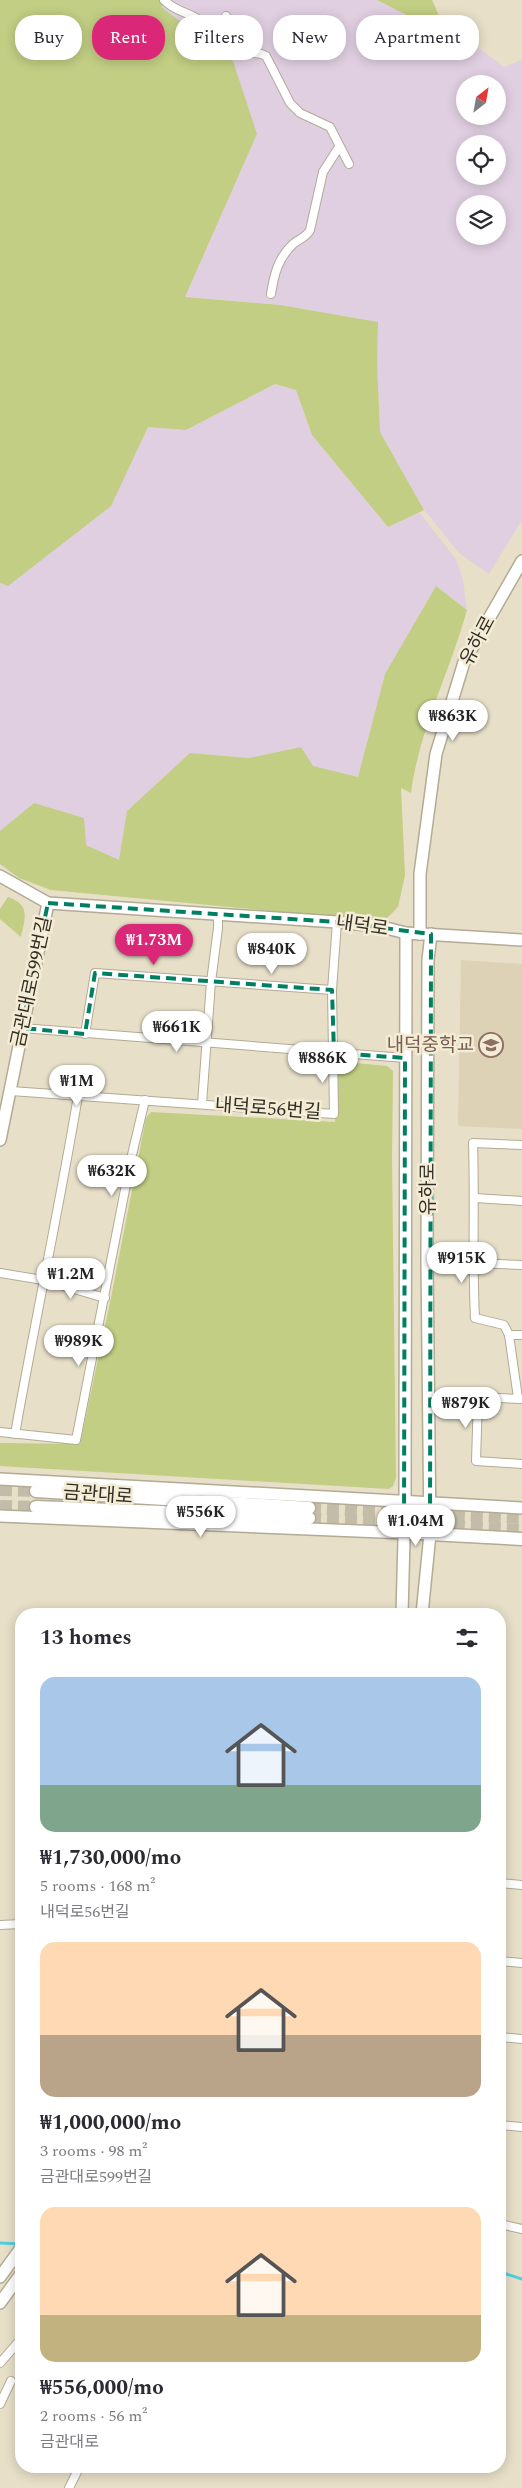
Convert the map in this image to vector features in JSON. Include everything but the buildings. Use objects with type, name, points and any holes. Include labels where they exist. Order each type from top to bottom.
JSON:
[{"type":"main road","name":"금관대로","points":[[36,1492],[309,1513],[36,1507]]},
{"type":"main road","points":[[430,1534],[522,1539]]},
{"type":"street","points":[[164,0],[170,7],[187,15]]},
{"type":"street","points":[[263,55],[266,56],[290,103],[300,113],[330,127],[349,164]]},
{"type":"street","points":[[271,294],[275,272],[281,258],[294,243],[306,236],[310,230],[323,172],[339,147]]},
{"type":"street","name":"유하로","points":[[423,1608],[430,1534],[430,1502],[427,1262],[428,960],[420,874],[436,754],[464,662],[518,578],[522,561]]},
{"type":"street","name":"내덕로","points":[[0,876],[48,903],[337,922],[378,926],[406,933],[522,940]]},
{"type":"street","name":"금관대로599번길","points":[[0,1140],[48,903]]},
{"type":"street","name":"내덕로56번길","points":[[202,1104],[218,914]]},
{"type":"street","points":[[334,1053],[332,990],[337,922]]},
{"type":"street","name":"유하로","points":[[402,1608],[405,1501],[406,933]]},
{"type":"street","points":[[85,1034],[95,973],[332,990]]},
{"type":"street","points":[[22,1028],[207,1044],[405,1058]]},
{"type":"street","name":"내덕로56번길","points":[[145,1100],[334,1114],[334,1053]]},
{"type":"street","points":[[0,1432],[76,1440],[131,1159],[145,1100],[10,1091]]},
{"type":"street","points":[[15,1434],[43,1280],[58,1213],[78,1096]]},
{"type":"street","points":[[522,1145],[473,1143],[475,1198],[472,1262],[476,1318],[504,1325],[509,1335],[520,1399],[478,1397],[476,1460],[522,1464]]},
{"type":"street","points":[[475,1198],[522,1201]]},
{"type":"street","points":[[427,1262],[522,1265]]},
{"type":"street","points":[[0,1273],[43,1280],[105,1298]]},
{"type":"street","points":[[509,1335],[522,1336]]},
{"type":"street","points":[[0,1479],[522,1508]]},
{"type":"street","points":[[0,1516],[430,1534]]},
{"type":"street","points":[[506,1884],[522,1885]]},
{"type":"street","points":[[0,1926],[15,1925]]},
{"type":"street","points":[[506,1961],[522,1962]]},
{"type":"street","points":[[506,2038],[522,2039]]},
{"type":"street","points":[[506,2126],[522,2127]]},
{"type":"street","points":[[506,2225],[522,2229]]},
{"type":"street","points":[[0,2277],[15,2256]]},
{"type":"street","points":[[3,2298],[15,2282]]},
{"type":"street","points":[[0,2363],[15,2346]]},
{"type":"street","points":[[0,2404],[11,2381]]},
{"type":"street","points":[[69,2488],[76,2473]]},
{"type":"highlighted area","points":[[48,903],[337,922],[431,934],[430,1534],[404,1533],[405,1058],[334,1053],[332,990],[95,973],[85,1034],[22,1028]]},
{"type":"shaded area","points":[[171,0],[377,0],[407,15],[356,15],[356,60],[479,60],[479,48],[504,67],[522,60],[522,520],[489,574],[460,554],[424,510],[380,432],[377,322],[280,305],[185,297],[257,134],[200,60],[263,60],[263,15],[175,15],[175,27],[160,7]]},
{"type":"shaded area","points":[[275,384],[296,390],[312,435],[388,527],[419,512],[456,559],[463,580],[467,610],[436,586],[385,674],[358,777],[313,766],[301,747],[249,758],[190,753],[127,811],[120,861],[86,845],[34,803],[0,832],[0,583],[8,585],[110,506],[148,427],[186,430]]},
{"type":"shaded area","name":"내덕중학교","points":[[461,960],[522,964],[522,1129],[458,1126]]},
{"type":"green space","points":[[0,0],[171,0],[161,7],[175,18],[175,60],[233,61],[257,134],[185,297],[280,305],[378,322],[377,361],[380,432],[424,510],[388,527],[312,435],[296,390],[275,384],[186,430],[148,427],[111,506],[8,586],[0,583]]},
{"type":"green space","points":[[377,0],[432,0],[439,15],[407,15]]},
{"type":"green space","points":[[436,586],[467,610],[428,723],[415,769],[411,793],[401,788],[405,875],[398,907],[386,919],[293,913],[51,890],[19,878],[0,864],[0,831],[34,803],[84,818],[86,845],[119,860],[127,811],[190,753],[249,758],[301,747],[313,766],[358,777],[385,674]]},
{"type":"green space","points":[[8,897],[20,904],[25,913],[21,937],[0,919],[0,909]]},
{"type":"green space","points":[[344,1062],[387,1066],[393,1071],[392,1159],[396,1478],[393,1486],[389,1489],[0,1466],[0,1443],[80,1444],[146,1118],[151,1112],[335,1122],[338,1066]]},
{"type":"waterway","points":[[0,2243],[15,2244]]},
{"type":"waterway","points":[[506,2274],[522,2279]]},
{"type":"tunnel","points":[[0,1490],[36,1491]]},
{"type":"tunnel","points":[[0,1506],[36,1507]]},
{"type":"tunnel","points":[[309,1508],[522,1518]]},
{"type":"tunnel","points":[[309,1518],[522,1530]]},
{"type":"place","name":"내덕중학교","points":[[491,1045]]}]
